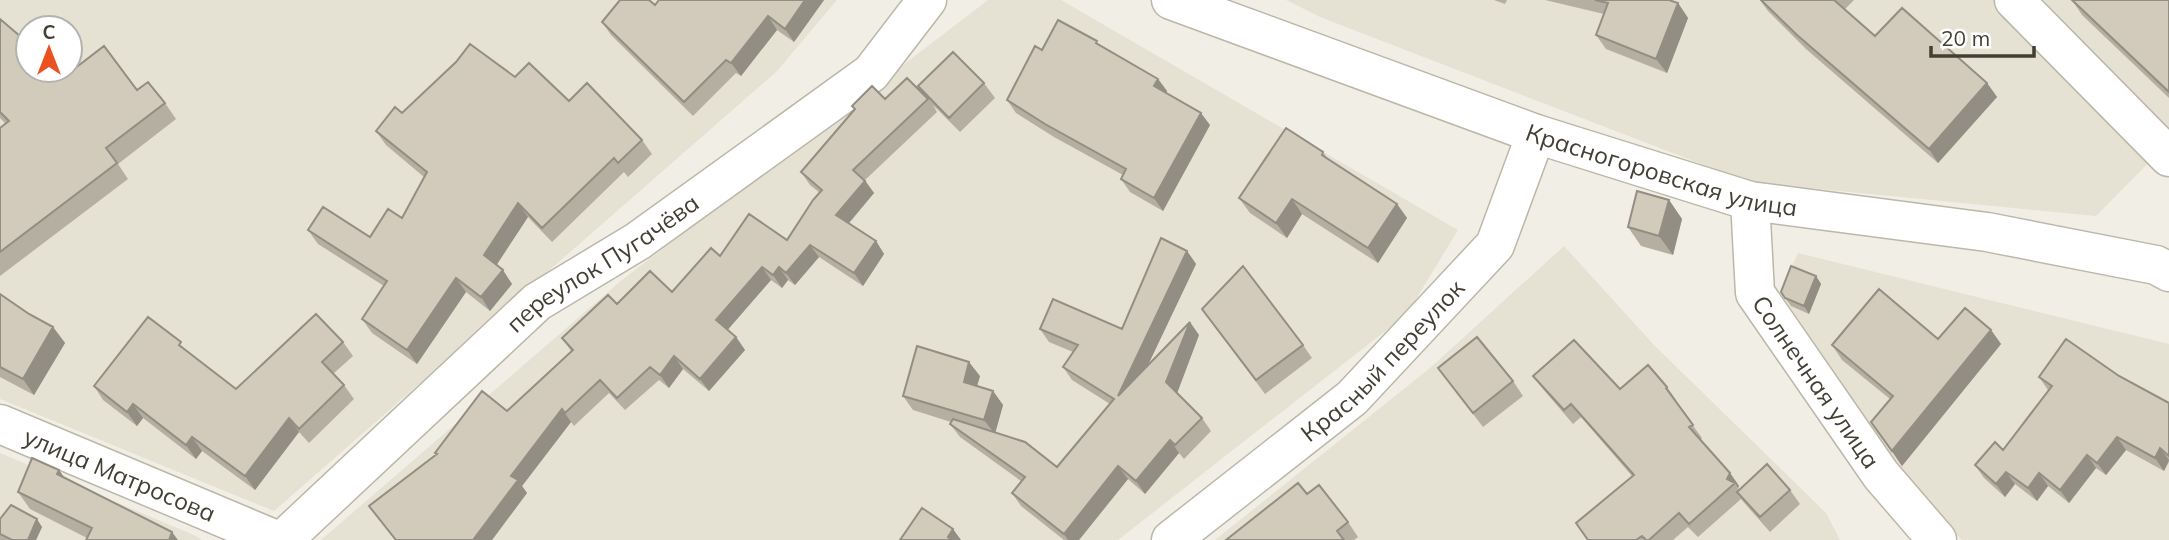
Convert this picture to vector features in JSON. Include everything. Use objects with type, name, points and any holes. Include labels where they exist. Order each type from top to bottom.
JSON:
[{"type":"street","name":"переулок Пугачёва","points":[[283,540],[537,302],[638,241],[872,73],[927,0]]},
{"type":"street","name":"Красногоровская улица","points":[[1171,0],[1536,134],[1749,201],[2165,258]]},
{"type":"street","points":[[2014,0],[2169,157]]},
{"type":"street","name":"Красный переулок","points":[[1171,540],[1352,398],[1495,244],[1536,134]]},
{"type":"street","name":"Солнечная улица","points":[[1749,201],[1755,293],[1881,475],[1937,540]]},
{"type":"street","name":"улица Матросова","points":[[0,424],[276,540]]},
{"type":"shaded area","points":[[0,0],[837,0],[776,72],[274,511],[0,399]]},
{"type":"shaded area","points":[[988,0],[1061,0],[1458,230],[1407,314],[1118,540],[321,540],[622,280]]},
{"type":"shaded area","points":[[1286,0],[2169,0],[2169,142],[2096,216],[1748,182],[1320,17]]},
{"type":"shaded area","points":[[1564,246],[1654,345],[1826,513],[1840,540],[1215,540],[1430,368]]},
{"type":"shaded area","points":[[1798,253],[2169,344],[2169,540],[1962,540],[1879,459],[1775,303]]},
{"type":"shaded area","points":[[0,453],[196,536],[202,540],[0,540]]},
{"type":"building","points":[[620,0],[649,0],[655,5],[659,0],[805,0],[785,29],[768,16],[731,63],[726,60],[684,102],[602,22]]},
{"type":"building","points":[[1595,0],[1669,0],[1678,3],[1656,59],[1596,35],[1608,3]]},
{"type":"building","points":[[1761,0],[1834,0],[1875,36],[1902,8],[1987,83],[1929,149],[1797,35]]},
{"type":"building","points":[[2072,0],[2169,0],[2169,92]]},
{"type":"building","points":[[0,19],[14,31],[14,84],[84,84],[84,61],[104,46],[137,90],[148,82],[165,103],[106,148],[117,163],[0,252],[0,128],[9,121],[0,112]]},
{"type":"building","points":[[1058,20],[1158,79],[1154,86],[1201,113],[1154,198],[1121,179],[1126,169],[1007,100],[1035,46],[1042,50]]},
{"type":"building","points":[[470,44],[515,77],[529,63],[569,101],[587,83],[642,140],[618,163],[614,158],[542,228],[518,203],[484,255],[503,270],[481,297],[456,278],[407,350],[362,319],[387,281],[308,230],[323,207],[370,237],[388,209],[402,218],[427,172],[376,131],[395,107],[402,113],[456,62]]},
{"type":"building","points":[[953,52],[984,83],[949,118],[918,86]]},
{"type":"building","points":[[907,78],[928,99],[853,170],[865,181],[836,215],[876,241],[854,273],[810,245],[786,273],[779,267],[773,275],[762,267],[716,320],[736,337],[700,379],[674,356],[660,375],[650,367],[617,398],[600,380],[565,413],[562,409],[511,476],[518,480],[473,540],[396,540],[369,506],[437,454],[435,453],[482,391],[507,411],[573,350],[562,338],[608,295],[617,304],[650,271],[672,292],[711,248],[720,256],[749,214],[787,240],[822,190],[801,172],[855,109],[852,106],[872,86],[885,99]]},
{"type":"building","points":[[1286,128],[1397,204],[1368,248],[1292,199],[1276,223],[1239,198]]},
{"type":"building","points":[[1637,191],[1669,200],[1659,236],[1628,227]]},
{"type":"building","points":[[1161,238],[1187,251],[1118,396],[1190,322],[1166,382],[1202,418],[1175,445],[1170,440],[1136,481],[1118,466],[1064,534],[1012,493],[1025,477],[950,424],[953,419],[1025,442],[1057,467],[1114,399],[1063,367],[1078,345],[1040,329],[1053,299],[1122,329]]},
{"type":"building","points":[[1243,266],[1303,345],[1256,380],[1202,309]]},
{"type":"building","points":[[1791,266],[1816,276],[1804,306],[1785,298],[1781,292]]},
{"type":"building","points":[[1879,289],[1938,339],[1965,308],[1991,330],[1892,451],[1871,422],[1893,396],[1832,345]]},
{"type":"building","points":[[0,294],[53,327],[23,379],[0,367]]},
{"type":"building","points":[[316,314],[343,342],[322,362],[344,385],[299,429],[289,418],[245,476],[192,437],[186,445],[133,404],[127,412],[94,386],[148,317],[236,389]]},
{"type":"building","points":[[1477,337],[1513,381],[1473,413],[1438,368]]},
{"type":"building","points":[[2066,339],[2119,376],[2169,403],[2169,456],[2160,448],[2155,458],[2117,437],[2097,463],[2087,455],[2060,490],[2039,473],[2028,488],[2006,472],[1996,484],[1975,465],[1995,442],[2003,450],[2052,386],[2039,377]]},
{"type":"building","points":[[1574,340],[1620,389],[1648,365],[1693,425],[1689,427],[1730,473],[1727,479],[1735,483],[1689,524],[1679,513],[1649,540],[1642,536],[1636,540],[1588,540],[1576,523],[1634,475],[1571,404],[1564,410],[1533,376]]},
{"type":"building","points":[[917,346],[969,362],[964,382],[993,391],[984,420],[903,396]]},
{"type":"building","points":[[32,458],[59,470],[57,474],[172,532],[169,540],[86,540],[92,528],[18,492]]},
{"type":"building","points":[[1767,464],[1790,490],[1760,517],[1737,492]]},
{"type":"building","points":[[1298,483],[1307,494],[1319,485],[1348,522],[1337,531],[1344,540],[1226,540]]},
{"type":"building","points":[[11,505],[37,519],[28,540],[12,540],[0,534],[0,519]]},
{"type":"building","points":[[922,508],[953,529],[948,537],[952,540],[900,540]]}]
